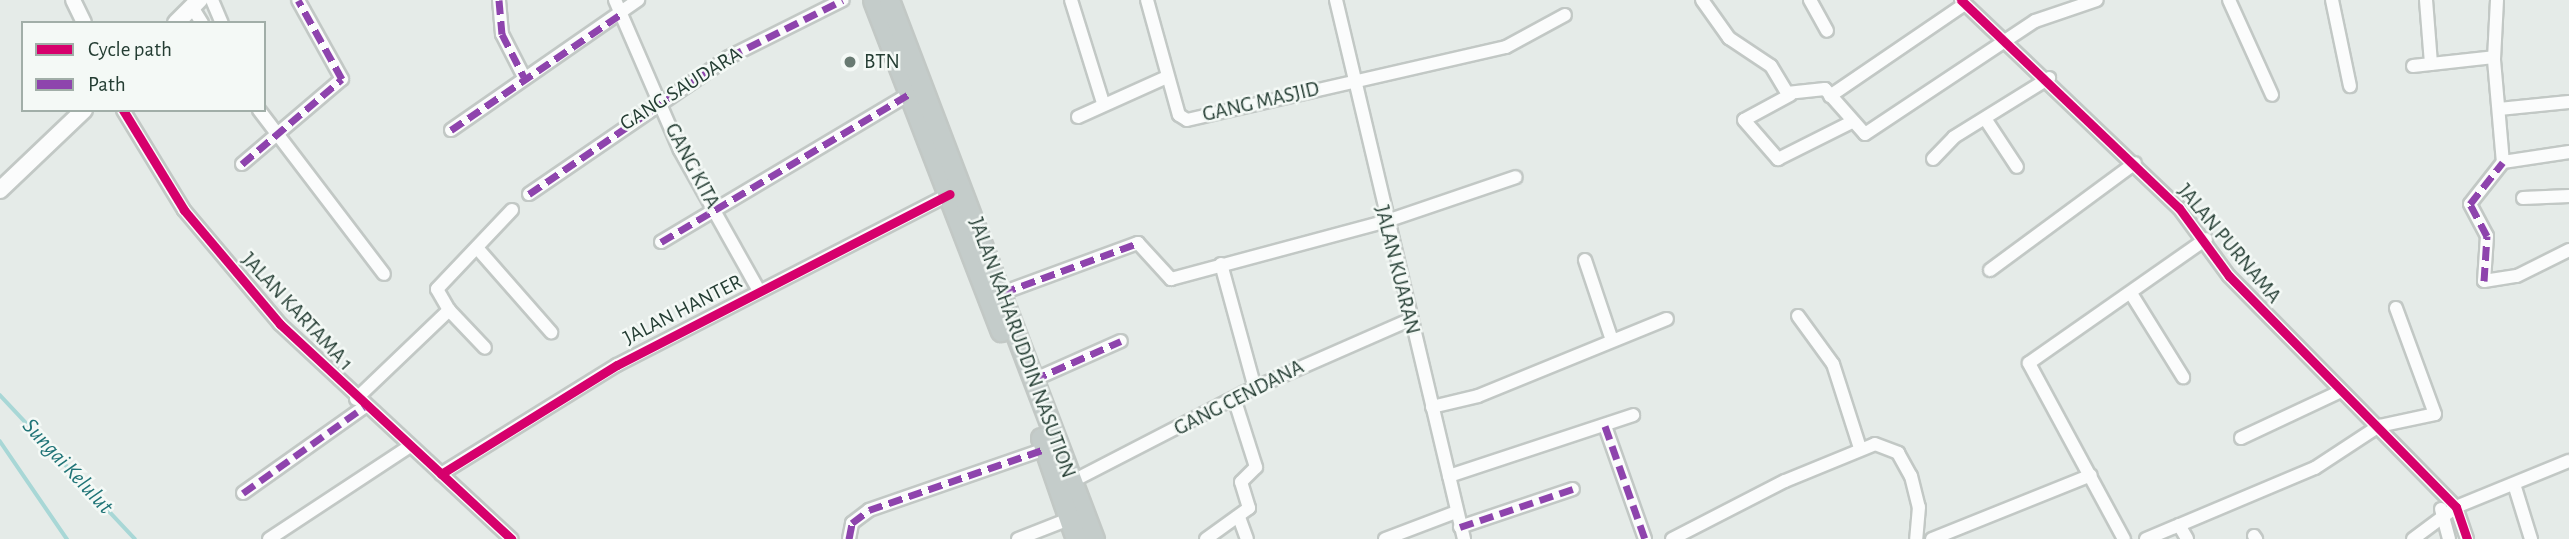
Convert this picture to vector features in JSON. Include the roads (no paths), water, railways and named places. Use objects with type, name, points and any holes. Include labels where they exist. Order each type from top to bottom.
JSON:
[{"type":"highway","name":"JALAN KAHARUDDIN NASUTION","points":[[873,0],[950,194],[1045,449],[1076,516],[1094,539]]},
{"type":"highway","name":"JALAN KAHARUDDIN NASUTION","points":[[888,0],[1002,293],[1071,482],[1076,539]]},
{"type":"main road","points":[[178,21],[196,4]]},
{"type":"main road","points":[[0,190],[82,112]]},
{"type":"street","points":[[73,0],[83,21]]},
{"type":"street","points":[[212,0],[221,21]]},
{"type":"street","points":[[242,164],[342,79],[298,0]]},
{"type":"street","points":[[499,0],[502,34],[524,77]]},
{"type":"street","name":"GANG KITA","points":[[615,0],[659,100],[759,290]]},
{"type":"street","points":[[451,130],[638,0]]},
{"type":"street","name":"GANG SAUDARA","points":[[529,194],[659,100],[843,0]]},
{"type":"street","points":[[1071,0],[1103,103]]},
{"type":"street","points":[[1078,117],[1103,103],[1167,77],[1147,0]]},
{"type":"street","name":"JALAN KUARAN","points":[[1336,0],[1356,80],[1384,222],[1462,533]]},
{"type":"street","points":[[1702,0],[1730,38],[1770,66],[1790,95]]},
{"type":"street","points":[[1810,0],[1827,31]]},
{"type":"street","points":[[1850,123],[1778,159],[1744,120],[1790,95],[1825,89],[1850,123],[1872,134],[2035,21],[2097,0]]},
{"type":"street","points":[[2229,0],[2272,95]]},
{"type":"street","points":[[2332,0],[2350,86]]},
{"type":"street","points":[[2426,0],[2431,64]]},
{"type":"street","points":[[2497,0],[2494,57],[2503,162],[2470,204],[2487,236],[2484,281],[2517,276],[2569,250]]},
{"type":"street","points":[[1830,96],[1963,2]]},
{"type":"street","name":"JALAN PURNAMA","points":[[1963,2],[2049,78],[2135,163],[2206,239],[2229,276],[2439,494],[2456,507]]},
{"type":"street","points":[[196,4],[201,21]]},
{"type":"street","points":[[1356,80],[1506,47],[1565,15]]},
{"type":"street","points":[[2413,66],[2494,57]]},
{"type":"street","name":"GANG MASJID","points":[[1167,77],[1179,115],[1187,120],[1356,80]]},
{"type":"street","points":[[1933,159],[2049,78]]},
{"type":"street","points":[[661,242],[911,93]]},
{"type":"street","points":[[2499,109],[2569,102]]},
{"type":"street","name":"JALAN KARTAMA 1","points":[[123,112],[222,258],[360,403],[511,539]]},
{"type":"street","points":[[260,112],[384,274]]},
{"type":"street","points":[[1986,120],[2017,167]]},
{"type":"street","points":[[2503,162],[2569,152]]},
{"type":"street","points":[[1990,270],[2135,163]]},
{"type":"street","points":[[1002,293],[1138,243],[1171,279],[1384,222],[1516,177]]},
{"type":"street","name":"JALAN HANTER","points":[[441,474],[617,365],[950,194]]},
{"type":"street","points":[[2523,198],[2569,196]]},
{"type":"street","points":[[485,348],[435,291],[513,210]]},
{"type":"street","points":[[2124,539],[2029,363],[2039,351],[2132,295],[2206,239]]},
{"type":"street","points":[[478,249],[551,332]]},
{"type":"street","points":[[1585,260],[1612,340]]},
{"type":"street","points":[[1221,264],[1255,388]]},
{"type":"street","points":[[2132,295],[2183,377]]},
{"type":"street","points":[[2146,539],[2315,468],[2375,428],[2435,414],[2396,308]]},
{"type":"street","points":[[243,493],[360,403],[449,310]]},
{"type":"street","points":[[1798,316],[1833,364],[1860,447]]},
{"type":"street","points":[[1432,407],[1478,396],[1667,319]]},
{"type":"street","name":"GANG CENDANA","points":[[1071,482],[1234,398],[1409,320]]},
{"type":"street","points":[[1032,380],[1121,341]]},
{"type":"street","points":[[2241,438],[2339,391]]},
{"type":"street","points":[[1206,539],[1240,520],[1249,508],[1241,482],[1256,467],[1234,398]]},
{"type":"street","points":[[1449,477],[1633,415]]},
{"type":"street","points":[[1605,426],[1645,539]]},
{"type":"street","points":[[269,539],[410,446]]},
{"type":"street","points":[[1672,539],[1860,447],[1891,447],[1905,463],[1916,489],[1916,539]]},
{"type":"street","points":[[849,539],[852,523],[869,510],[1045,449]]},
{"type":"street","points":[[2413,539],[2456,507],[2568,465]]},
{"type":"street","points":[[1932,539],[2091,475]]},
{"type":"street","points":[[2514,484],[2530,539]]},
{"type":"street","points":[[1462,533],[1573,489]]},
{"type":"street","points":[[2439,494],[2449,539]]},
{"type":"street","points":[[2456,507],[2467,539]]},
{"type":"street","points":[[1385,539],[1456,512]]},
{"type":"street","points":[[1018,539],[1076,516]]},
{"type":"street","points":[[1240,520],[1247,539]]},
{"type":"street","points":[[2179,525],[2187,539]]},
{"type":"waterway","name":"Sungai Kelulut","points":[[0,395],[135,539]]},
{"type":"waterway","points":[[0,441],[67,539]]},
{"type":"place","name":"BTN","points":[[850,62]]}]
